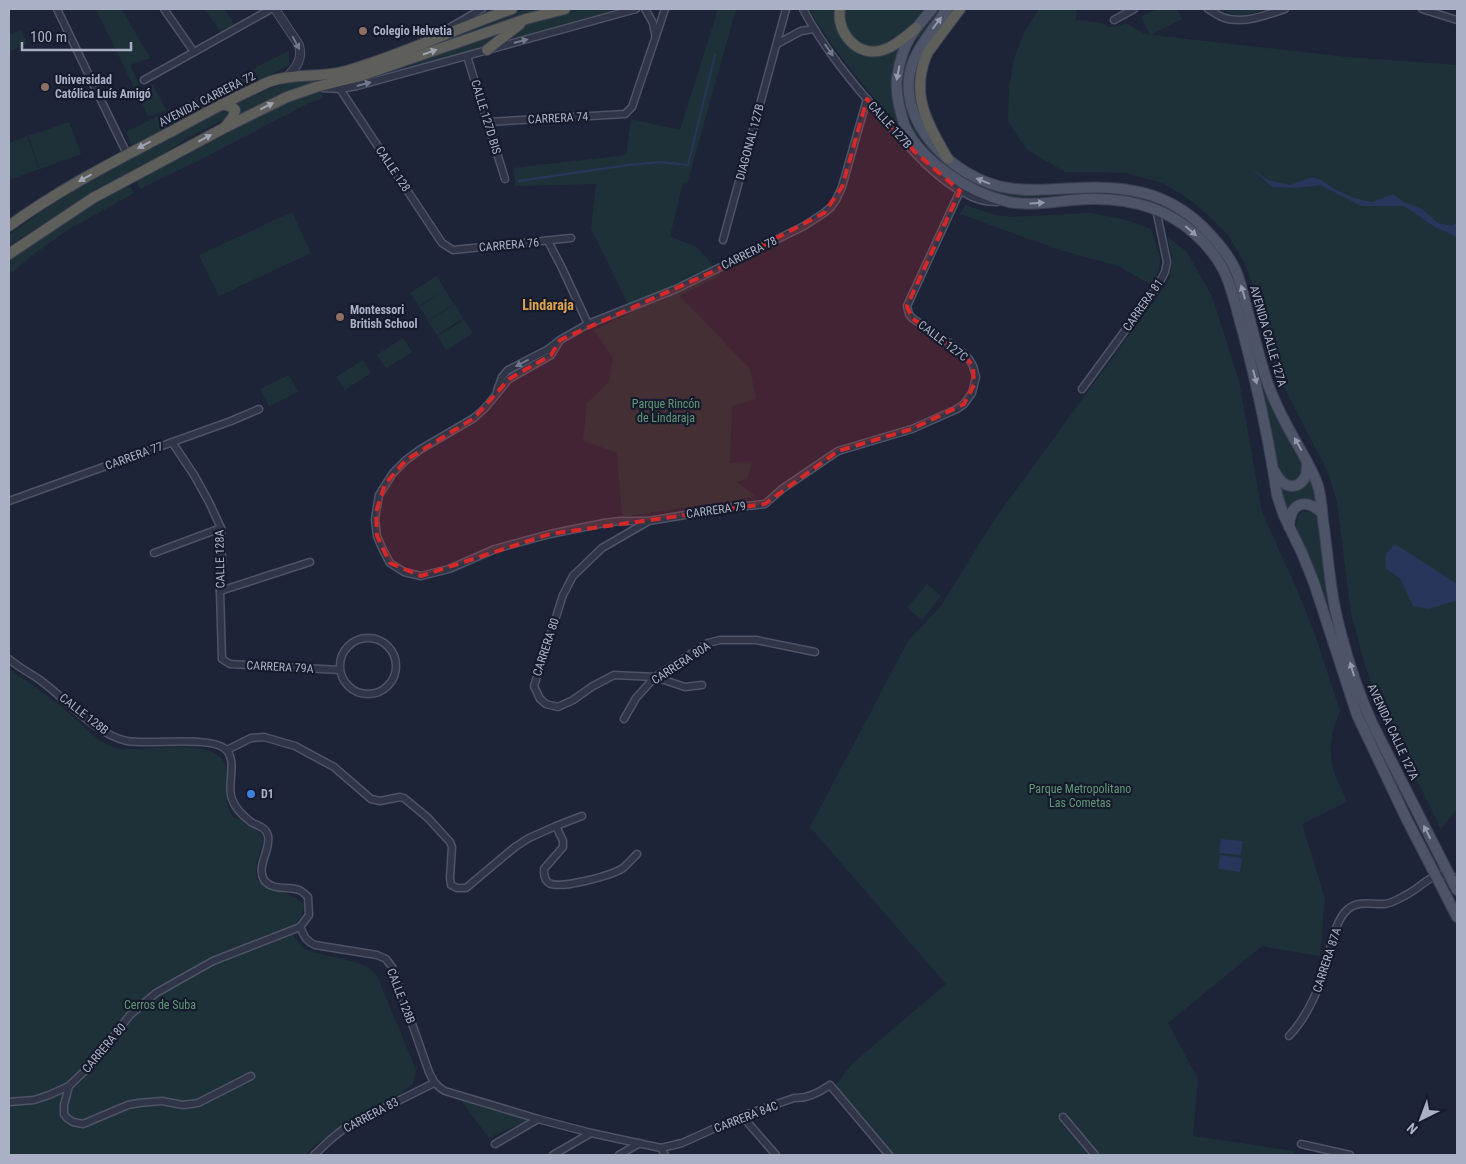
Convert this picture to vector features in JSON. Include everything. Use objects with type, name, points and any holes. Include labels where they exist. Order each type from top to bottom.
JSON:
[{"type":"highway","name":"AVENIDA CARRERA 72","points":[[9,226],[52,196],[127,154],[266,83],[287,78],[339,73],[403,52],[512,9]]},
{"type":"highway","points":[[12,250],[93,198],[287,96],[360,76],[526,19],[566,9]]},
{"type":"highway","points":[[840,9],[839,20],[841,29],[846,37],[857,47],[867,51],[880,51],[892,47],[916,28]]},
{"type":"highway","points":[[948,159],[924,115],[921,105],[921,74],[928,52],[960,9]]},
{"type":"highway","points":[[487,50],[526,19]]},
{"type":"highway","points":[[222,104],[235,110],[233,117],[224,128]]},
{"type":"main road","name":"AVENIDA CALLE 127A","points":[[932,9],[916,28],[904,50],[897,79],[898,101],[905,126],[919,147],[939,166],[952,177],[987,195],[1008,201],[1028,204],[1110,198],[1126,200],[1156,209],[1176,219],[1195,234],[1215,256],[1225,273],[1231,288],[1258,391],[1279,502],[1314,583],[1357,715],[1435,876],[1457,917]]},
{"type":"main road","name":"AVENIDA CALLE 127A","points":[[948,9],[927,37],[912,64],[910,79],[912,110],[918,124],[936,148],[948,159],[969,175],[981,181],[1008,188],[1121,188],[1158,197],[1192,217],[1221,247],[1235,270],[1270,390],[1318,486],[1334,606],[1356,683],[1373,725],[1453,877],[1457,890]]},
{"type":"main road","points":[[1273,467],[1281,482],[1286,486],[1292,486],[1299,484],[1303,479],[1307,462]]},
{"type":"main road","points":[[1289,527],[1293,509],[1301,504],[1313,506],[1322,513]]},
{"type":"street","points":[[57,9],[127,154]]},
{"type":"street","points":[[164,9],[194,52]]},
{"type":"street","points":[[144,80],[273,9],[299,45],[301,56],[299,62],[287,78]]},
{"type":"street","name":"AVENIDA CARRERA 72","points":[[433,39],[456,23],[482,9]]},
{"type":"street","points":[[316,87],[340,89],[357,86],[636,9]]},
{"type":"street","points":[[645,9],[653,23],[655,35]]},
{"type":"street","points":[[655,35],[665,9]]},
{"type":"street","name":"DIAGONAL 127B","points":[[723,240],[786,9]]},
{"type":"street","name":"CALLE 127B","points":[[803,9],[814,29],[867,100],[941,177],[960,191],[982,200],[1008,201]]},
{"type":"street","points":[[1114,20],[1134,9]]},
{"type":"street","points":[[1208,9],[1221,16],[1236,19],[1252,19],[1285,9]]},
{"type":"street","points":[[1422,9],[1457,20]]},
{"type":"street","points":[[777,44],[801,31],[814,29]]},
{"type":"street","name":"CARRERA 74","points":[[487,122],[625,114],[632,107],[655,35]]},
{"type":"street","name":"CALLE 127D BIS","points":[[467,56],[505,179]]},
{"type":"street","name":"CALLE 128","points":[[340,89],[442,243],[447,247]]},
{"type":"street","name":"CARRERA 78","points":[[495,395],[504,373],[547,350],[588,324],[646,302],[712,272],[804,226],[824,213],[836,200],[842,187],[867,100]]},
{"type":"street","name":"CALLE 127C","points":[[960,191],[907,306],[909,314],[916,321],[962,352],[969,359],[976,371],[976,377]]},
{"type":"street","name":"CARRERA 81","points":[[1082,389],[1166,272],[1167,262],[1156,209]]},
{"type":"street","name":"CARRERA 76","points":[[447,247],[452,250],[571,238]]},
{"type":"street","points":[[548,241],[588,324]]},
{"type":"street","name":"CARRERA 78","points":[[421,576],[404,572],[397,568],[390,563],[383,550],[377,536],[375,519],[379,495],[393,473],[406,460],[474,418],[510,379],[551,355],[560,340]]},
{"type":"street","points":[[504,373],[510,379]]},
{"type":"street","name":"CARRERA 79","points":[[421,576],[449,569],[495,549],[550,534],[620,521],[648,521],[765,504],[782,489],[838,451],[912,429],[958,410],[972,392],[976,377]]},
{"type":"street","name":"CARRERA 77","points":[[9,501],[231,421],[259,409]]},
{"type":"street","name":"CALLE 128A","points":[[172,442],[202,489],[221,528],[222,659]]},
{"type":"street","name":"CARRERA 80","points":[[648,521],[602,548],[573,576],[564,595],[534,686],[540,699],[546,704],[558,707],[614,675],[655,677],[685,687],[702,686]]},
{"type":"street","points":[[154,553],[221,528]]},
{"type":"street","points":[[220,591],[310,562]]},
{"type":"street","points":[[366,638],[375,639],[390,649],[396,666],[395,675],[385,689],[370,694],[363,694],[348,686],[340,670],[340,661],[349,646],[357,640],[366,638]]},
{"type":"street","name":"CARRERA 80A","points":[[624,720],[636,698],[655,677],[708,643],[720,640],[756,640],[815,652]]},
{"type":"street","name":"CALLE 128B","points":[[9,659],[40,680],[100,729],[114,737],[127,741],[215,744],[227,750]]},
{"type":"street","name":"CARRERA 79A","points":[[222,659],[230,664],[340,670]]},
{"type":"street","points":[[300,927],[309,915],[308,897],[300,890],[271,886],[265,882],[261,870],[269,841],[268,834],[240,813],[230,791],[232,773],[230,756],[227,750],[251,738],[264,737],[295,746],[334,766],[371,799],[380,801],[404,798],[428,818],[450,842],[452,847],[451,885],[457,888],[466,888],[515,846],[529,838],[582,816]]},
{"type":"street","points":[[556,826],[563,841],[563,847],[544,869],[548,883],[555,885],[585,882],[623,869],[637,854]]},
{"type":"street","name":"CARRERA 87A","points":[[1289,1036],[1298,1027],[1309,1010],[1343,915],[1354,905],[1364,903],[1385,904],[1391,902],[1435,876],[1444,874],[1453,877]]},
{"type":"street","name":"CARRERA 80","points":[[9,1101],[34,1100],[69,1086],[93,1063],[130,1016],[156,994],[213,961],[300,927]]},
{"type":"street","name":"CALLE 128B","points":[[300,927],[305,938],[315,945],[377,955],[386,959],[392,967],[434,1084]]},
{"type":"street","points":[[69,1086],[64,1105],[64,1114],[73,1122],[83,1124],[128,1105],[162,1101],[183,1105],[198,1103],[251,1076]]},
{"type":"street","points":[[434,1084],[445,1091],[538,1119],[661,1148],[665,1155]]},
{"type":"street","name":"CARRERA 83","points":[[314,1155],[346,1127],[434,1084]]},
{"type":"street","name":"CARRERA 84C","points":[[661,1148],[682,1143],[742,1116],[794,1098],[822,1091],[830,1085],[889,1155]]},
{"type":"street","points":[[742,1116],[776,1155]]},
{"type":"street","points":[[1063,1118],[1095,1155]]},
{"type":"street","points":[[495,1144],[538,1119]]},
{"type":"street","points":[[553,1155],[591,1133]]},
{"type":"street","points":[[619,1155],[640,1143]]},
{"type":"street","points":[[1301,1144],[1350,1155]]},
{"type":"highlighted area","points":[[867,99],[915,152],[960,191],[907,306],[912,318],[962,352],[973,366],[974,385],[964,404],[912,429],[838,451],[765,504],[550,534],[421,576],[390,563],[377,536],[376,512],[385,484],[406,460],[474,418],[509,379],[551,355],[560,340],[712,272],[824,213],[842,187]]},
{"type":"green space","points":[[96,9],[123,9],[150,58],[130,65],[142,91],[153,85],[167,111],[148,116]]},
{"type":"green space","points":[[205,9],[224,9],[235,25],[221,33]]},
{"type":"green space","points":[[525,9],[549,9],[427,48],[470,29]]},
{"type":"green space","points":[[583,9],[624,9],[502,42],[526,24]]},
{"type":"green space","name":"Parque Rincón de Lindaraja","points":[[718,9],[736,9],[687,184],[683,183],[670,236],[698,248],[721,275],[680,296],[750,369],[756,399],[732,406],[730,463],[752,462],[747,479],[737,482],[756,497],[622,517],[617,453],[583,441],[587,403],[609,382],[613,358],[594,330],[632,312],[591,229],[596,184],[515,186],[514,168],[626,155],[631,119],[680,130]]},
{"type":"green space","points":[[809,9],[836,9],[857,52],[901,46],[901,128],[840,56]]},
{"type":"green space","points":[[845,9],[925,9],[899,36],[882,46],[873,48],[864,46],[848,34],[843,15]]},
{"type":"green space","points":[[937,9],[941,9],[923,36],[906,102],[909,117],[932,152],[942,162],[977,184],[990,189],[1014,195],[1039,196],[1102,190],[1146,197],[1167,206],[1187,218],[1219,252],[1231,271],[1303,463],[1299,478],[1293,481],[1284,480],[1277,470],[1263,389],[1238,294],[1186,220],[1167,208],[1124,195],[1101,192],[1026,198],[989,192],[952,172],[930,153],[913,130],[907,118],[902,89],[905,62],[920,33]]},
{"type":"green space","points":[[1039,9],[1076,9],[1075,20],[1102,23],[1108,27],[1116,27],[1126,23],[1150,35],[1141,17],[1157,9],[1177,9],[1182,19],[1151,35],[1347,57],[1457,65],[1457,809],[1441,829],[1378,702],[1364,662],[1351,613],[1337,502],[1328,472],[1279,378],[1268,343],[1258,300],[1246,266],[1228,235],[1199,207],[1162,183],[1126,173],[1065,172],[1026,149],[1008,121],[1009,88],[1014,58],[1024,33]]},
{"type":"green space","points":[[1222,9],[1266,9],[1267,10],[1237,16]]},
{"type":"green space","points":[[21,30],[27,44],[9,52],[9,35]]},
{"type":"green space","points":[[500,31],[500,36],[487,48],[395,72]]},
{"type":"green space","points":[[289,51],[289,65],[132,145],[126,132]]},
{"type":"green space","points":[[331,78],[281,93],[241,114],[236,104],[271,88],[294,81]]},
{"type":"green space","points":[[318,91],[323,98],[309,103],[140,189],[136,180],[287,102]]},
{"type":"green space","points":[[223,110],[227,117],[223,120],[188,138],[139,169],[97,191],[9,245],[9,235],[67,193]]},
{"type":"green space","points":[[69,122],[81,154],[40,169],[28,136]]},
{"type":"green space","points":[[27,136],[39,169],[9,180],[9,143]]},
{"type":"green space","points":[[129,184],[134,193],[69,229],[31,256],[12,273],[9,268],[9,259],[71,217]]},
{"type":"green space","points":[[965,205],[996,215],[1012,217],[1091,213],[1123,219],[1151,229],[1160,257],[1159,270],[1152,285],[1118,266],[1057,249],[960,214]]},
{"type":"green space","points":[[292,212],[311,253],[219,296],[199,255]]},
{"type":"green space","name":"Parque Metropolitano Las Cometas","points":[[1167,237],[1186,251],[1212,296],[1239,381],[1262,512],[1315,635],[1340,711],[1333,732],[1331,754],[1334,773],[1347,802],[1302,824],[1325,899],[1320,956],[1262,946],[1168,1023],[1198,1079],[1193,1136],[1294,1151],[1294,1155],[889,1155],[832,1089],[853,1063],[946,984],[810,827],[908,641],[941,606],[994,520],[1168,282],[1172,269],[1172,259]]},
{"type":"green space","points":[[437,276],[445,290],[419,306],[410,293]]},
{"type":"green space","points":[[445,290],[454,304],[428,320],[419,307]]},
{"type":"green space","points":[[455,304],[463,318],[437,335],[428,321]]},
{"type":"green space","points":[[464,320],[473,333],[446,350],[438,336]]},
{"type":"green space","points":[[403,338],[412,352],[386,368],[377,355]]},
{"type":"green space","points":[[363,360],[371,373],[345,390],[336,377]]},
{"type":"green space","points":[[289,375],[298,392],[269,406],[260,389]]},
{"type":"green space","points":[[1310,475],[1317,504],[1287,513],[1280,485],[1284,487]]},
{"type":"green space","points":[[1303,511],[1312,512],[1318,518],[1328,602],[1361,713],[1327,603],[1296,526],[1298,516]]},
{"type":"green space","points":[[927,584],[941,596],[922,620],[907,608]]},
{"type":"green space","name":"Cerros de Suba","points":[[9,668],[42,691],[86,730],[112,747],[127,749],[189,747],[212,752],[220,757],[226,769],[227,801],[232,815],[262,835],[263,840],[256,867],[257,878],[261,884],[292,896],[304,905],[302,915],[296,924],[294,937],[303,948],[359,963],[370,969],[377,976],[416,1070],[413,1083],[401,1093],[333,1132],[314,1146],[306,1155],[9,1155]]},
{"type":"green space","points":[[459,1098],[527,1121],[489,1138]]},
{"type":"water","points":[[1251,168],[1268,180],[1290,185],[1312,177],[1354,198],[1372,202],[1393,194],[1404,202],[1422,209],[1438,223],[1452,226],[1457,222],[1457,237],[1435,227],[1404,206],[1361,206],[1320,185],[1298,188],[1272,187]]},
{"type":"water","points":[[1395,544],[1457,584],[1457,600],[1429,609],[1413,606],[1400,578],[1385,568],[1386,554]]},
{"type":"water","points":[[1221,839],[1243,841],[1241,855],[1219,853]]},
{"type":"water","points":[[1220,855],[1242,858],[1240,872],[1218,869]]},
{"type":"waterway","points":[[519,181],[628,165],[660,162],[688,165],[715,55]]},
{"type":"place","name":"Colegio Helvetia","points":[[363,31]]},
{"type":"place","name":"Universidad Católica Luís Amigó","points":[[45,87]]},
{"type":"place","name":"Montessori British School","points":[[340,317]]},
{"type":"place","name":"D1","points":[[251,794]]},
{"type":"district","name":"Lindaraja","points":[[548,305]]}]
